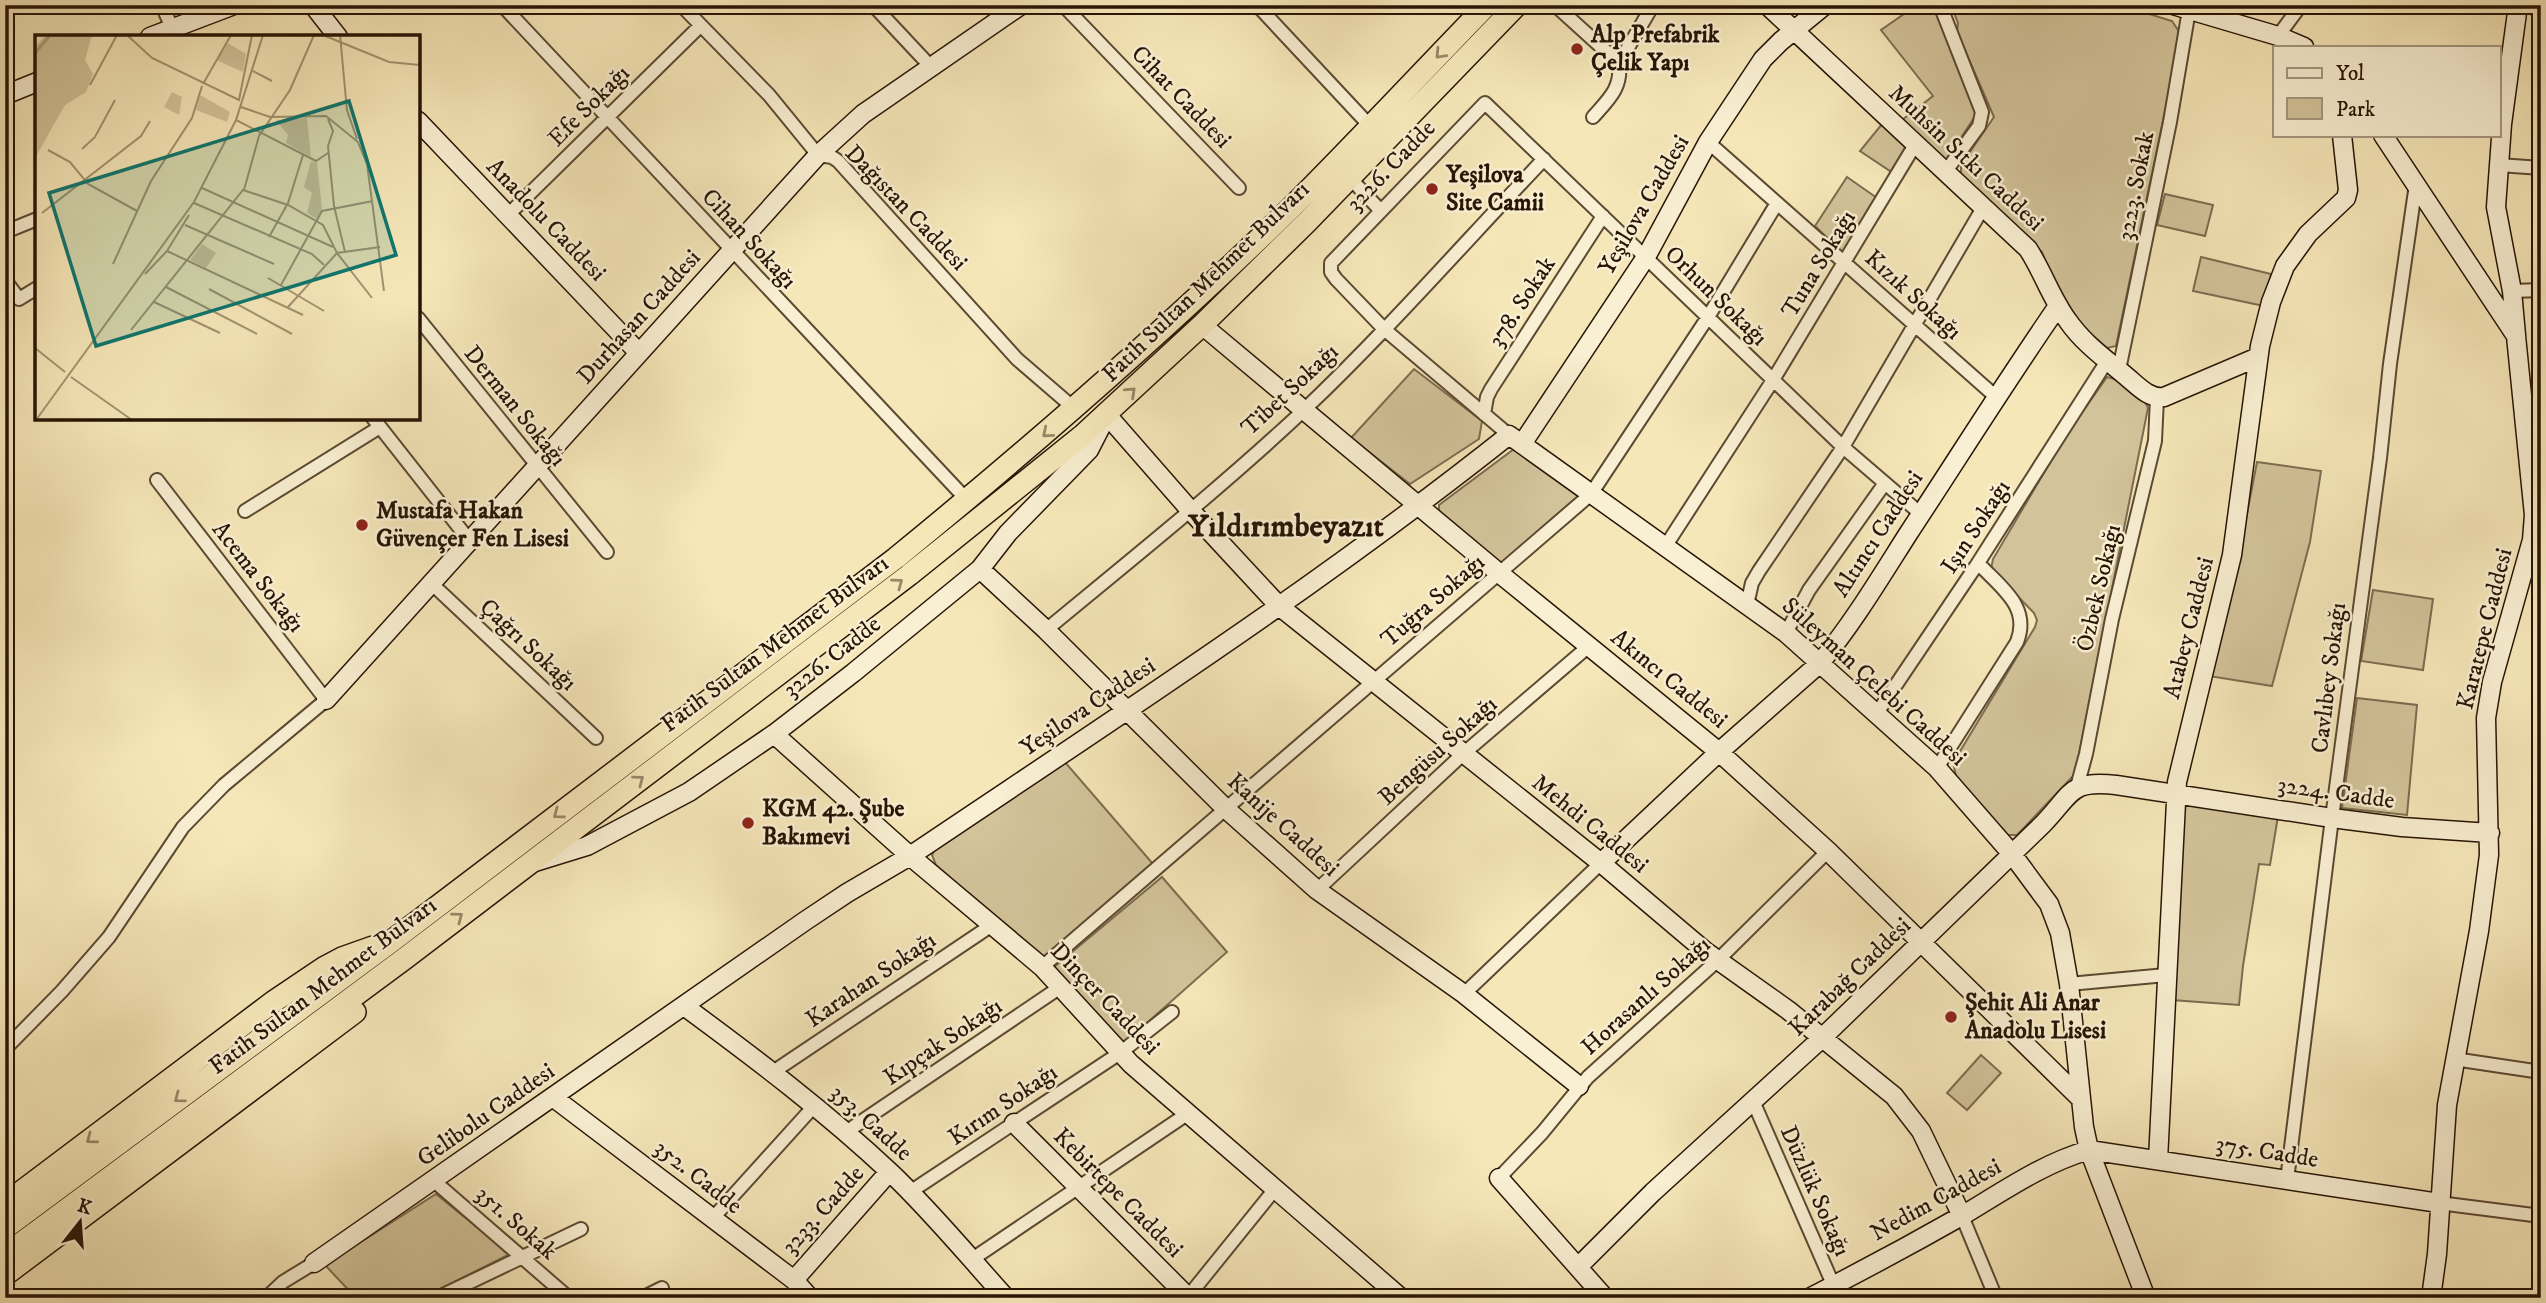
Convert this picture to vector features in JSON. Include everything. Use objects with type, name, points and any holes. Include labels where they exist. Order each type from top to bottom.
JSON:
[{"type":"highway","name":"Fatih Sultan Mehmet Bulvarı","points":[[5,1255],[398,950],[874,574],[1074,409],[1292,206],[1487,5]]},
{"type":"highway","name":"Fatih Sultan Mehmet Bulvarı","points":[[5,1228],[398,950],[528,864],[909,575],[1107,415],[1350,178],[1517,5]]},
{"type":"highway","points":[[5,1204],[273,1002],[325,967],[342,958],[398,950]]},
{"type":"highway","points":[[5,1275],[330,1032],[377,991],[398,950]]},
{"type":"street","points":[[162,5],[175,32],[234,5]]},
{"type":"street","points":[[313,5],[336,35]]},
{"type":"street","name":"Cihan Sokağı","points":[[502,5],[967,499]]},
{"type":"street","name":"Dağıstan Caddesi","points":[[681,5],[769,95],[818,155],[832,157],[838,161],[1017,359],[1074,409]]},
{"type":"street","points":[[873,5],[932,68]]},
{"type":"street","name":"Durhasan Caddesi","points":[[326,699],[818,155],[863,114],[1021,5]]},
{"type":"street","name":"Cihat Caddesi","points":[[1063,5],[1239,188]]},
{"type":"street","points":[[1257,5],[1370,126]]},
{"type":"street","points":[[1555,5],[1619,63]]},
{"type":"street","points":[[1593,117],[1617,88],[1619,63],[1653,5]]},
{"type":"street","name":"Muhsin Sıtkı Caddesi","points":[[1767,5],[2028,249],[2039,265],[2058,306],[2078,334],[2142,390],[2157,398]]},
{"type":"street","name":"Yeşilova Caddesi","points":[[684,1006],[819,912],[910,856],[1126,711],[1515,439],[1646,257],[1708,142],[1763,59],[1793,30],[1825,5]]},
{"type":"street","points":[[1940,5],[1982,112],[1979,126],[1946,171]]},
{"type":"street","points":[[2278,36],[2301,5]]},
{"type":"street","points":[[2516,336],[2512,291],[2496,207],[2508,64],[2518,5]]},
{"type":"street","points":[[2528,5],[2541,12]]},
{"type":"street","points":[[2181,7],[2278,36],[2302,46]]},
{"type":"street","name":"3223. Sokak","points":[[2113,366],[2170,122],[2181,7]]},
{"type":"street","name":"Efe Sokağı","points":[[508,215],[700,26]]},
{"type":"street","points":[[5,95],[35,83]]},
{"type":"street","name":"Orhun Sokağı","points":[[1485,103],[1843,447],[1922,514]]},
{"type":"street","name":"3226. Cadde","points":[[1331,263],[1485,103]]},
{"type":"street","name":"Anadolu Caddesi","points":[[420,123],[639,353]]},
{"type":"street","name":"Atabey Caddesi","points":[[2158,1160],[2179,769],[2232,555],[2258,357],[2271,302],[2297,247],[2346,198],[2348,190],[2342,136]]},
{"type":"street","name":"Karatepe Caddesi","points":[[2384,136],[2516,336],[2534,525],[2525,568],[2492,682],[2486,718],[2485,755],[2490,833],[2479,931],[2454,1059],[2444,1131],[2437,1254],[2431,1298]]},
{"type":"street","name":"Kızık Sokağı","points":[[1708,142],[1995,397]]},
{"type":"street","name":"Tuna Sokağı","points":[[1665,547],[1773,380],[1916,143]]},
{"type":"street","name":"Tibet Sokağı","points":[[1046,630],[1190,510],[1304,409],[1384,329],[1544,159]]},
{"type":"street","points":[[2499,165],[2541,167]]},
{"type":"street","points":[[1350,178],[1381,211]]},
{"type":"street","name":"Cavlıbey Sokağı","points":[[2287,1180],[2390,364],[2416,183]]},
{"type":"street","name":"Tuğra Sokağı","points":[[1042,967],[1591,494],[1709,317],[1777,203]]},
{"type":"street","points":[[1747,605],[1752,583],[1759,571],[1843,447],[1984,206]]},
{"type":"street","name":"378. Sokak","points":[[1484,414],[1491,389],[1603,216]]},
{"type":"street","points":[[5,232],[35,220]]},
{"type":"street","name":"Süleyman Çelebi Caddesi","points":[[1331,263],[1331,272],[1336,279],[1384,329],[1484,414],[1786,633],[1937,768],[2012,854],[2049,904],[2056,919],[2069,984],[2089,1150],[2146,1298]]},
{"type":"street","points":[[5,281],[19,299],[35,289]]},
{"type":"street","points":[[2512,291],[2541,290]]},
{"type":"street","name":"Altıncı Caddesi","points":[[1464,994],[1720,752],[1820,663],[1875,586],[1995,397],[2058,306]]},
{"type":"street","name":"Derman Sokağı","points":[[420,321],[607,552]]},
{"type":"street","name":"Akıncı Caddesi","points":[[1202,325],[1499,573],[1720,752],[1828,852],[2081,1099]]},
{"type":"street","points":[[2157,398],[2258,357]]},
{"type":"street","name":"Işın Sokağı","points":[[1877,713],[2113,366]]},
{"type":"street","name":"Özbek Sokağı","points":[[2077,787],[2087,754],[2112,619],[2155,441],[2157,398]]},
{"type":"street","name":"3226. Cadde","points":[[528,864],[587,846],[689,792],[774,734],[853,673],[980,569],[1008,533],[1080,462],[1097,439],[1107,415]]},
{"type":"street","name":"Mehdi Caddesi","points":[[1107,415],[1279,606],[1718,960],[1778,1002],[1904,1107],[1921,1131],[1962,1216],[1996,1298]]},
{"type":"street","points":[[245,511],[377,423],[470,540]]},
{"type":"street","name":"Acema Sokağı","points":[[157,480],[326,699]]},
{"type":"street","points":[[1786,633],[1809,590],[1885,484]]},
{"type":"street","points":[[1937,768],[2017,642],[2021,631],[2020,610],[1978,562]]},
{"type":"street","name":"Kanije Caddesi","points":[[980,569],[1046,630],[1226,809],[1317,890],[1464,994],[1579,1086]]},
{"type":"street","name":"Çağrı Sokağı","points":[[431,583],[596,738]]},
{"type":"street","name":"Bengüsu Sokağı","points":[[1317,890],[1463,754],[1589,646]]},
{"type":"street","points":[[5,1049],[62,991],[109,937],[168,847],[196,812],[326,699]]},
{"type":"street","name":"Dinçer Caddesi","points":[[774,734],[910,856],[1042,967],[1120,1053],[1187,1114],[1401,1298]]},
{"type":"street","points":[[2077,787],[2092,782],[2176,793]]},
{"type":"street","name":"Karabağ Caddesi","points":[[1579,1266],[1653,1192],[1822,1038],[2012,854],[2077,787]]},
{"type":"street","name":"3224. Cadde","points":[[2176,793],[2402,827],[2490,833]]},
{"type":"street","name":"Horasanlı Sokağı","points":[[1499,1178],[1542,1133],[1579,1086],[1718,960],[1828,852]]},
{"type":"street","name":"Karahan Sokağı","points":[[773,1072],[992,925]]},
{"type":"street","points":[[2069,984],[2166,975]]},
{"type":"street","name":"Kıpçak Sokağı","points":[[846,1132],[1062,986]]},
{"type":"street","name":"353. Cadde","points":[[684,1006],[773,1072],[846,1132],[910,1192],[1006,1298]]},
{"type":"street","name":"Gelibolu Caddesi","points":[[314,1263],[684,1006]]},
{"type":"street","points":[[1120,1053],[1172,1012]]},
{"type":"street","name":"Kırım Sokağı","points":[[910,1192],[1120,1053]]},
{"type":"street","points":[[2454,1059],[2541,1072]]},
{"type":"street","name":"352. Cadde","points":[[554,1098],[793,1280],[810,1298]]},
{"type":"street","name":"Düzlük Sokağı","points":[[1753,1101],[1836,1292]]},
{"type":"street","points":[[712,1219],[815,1105]]},
{"type":"street","points":[[971,1260],[1187,1114]]},
{"type":"street","name":"Kebirtepe Caddesi","points":[[1014,1123],[1188,1297]]},
{"type":"street","name":"375. Cadde","points":[[2089,1150],[2439,1203]]},
{"type":"street","name":"Nedim Caddesi","points":[[1809,1298],[1836,1292],[2051,1164],[2089,1150]]},
{"type":"street","name":"3233. Cadde","points":[[793,1280],[889,1172]]},
{"type":"street","points":[[1499,1178],[1605,1298]]},
{"type":"street","name":"351. Sokak","points":[[434,1181],[523,1255],[569,1298]]},
{"type":"street","points":[[1188,1297],[1275,1189]]},
{"type":"street","points":[[2439,1203],[2541,1216]]},
{"type":"street","points":[[437,1298],[582,1229]]},
{"type":"street","points":[[266,1298],[283,1282],[314,1263]]},
{"type":"street","points":[[642,1298],[662,1289]]},
{"type":"green space","points":[[1917,5],[1933,5],[1978,112],[1946,160],[1902,120],[1933,96],[1881,30]]},
{"type":"green space","points":[[1951,5],[2120,5],[2172,21],[2178,30],[2179,44],[2116,346],[2107,348],[2077,324],[2057,292],[2042,252],[1961,174],[1961,165],[1994,117],[1957,32],[1958,23]]},
{"type":"green space","points":[[1882,124],[1907,148],[1893,173],[1860,151]]},
{"type":"green space","points":[[1847,177],[1877,198],[1844,254],[1815,226]]},
{"type":"green space","points":[[2165,194],[2213,205],[2205,236],[2157,225]]},
{"type":"green space","points":[[2201,257],[2271,274],[2264,306],[2193,291]]},
{"type":"green space","points":[[1414,369],[1482,421],[1479,439],[1410,484],[1351,438]]},
{"type":"green space","points":[[2107,377],[2131,388],[2148,408],[2075,774],[2017,835],[2005,835],[1956,776],[1953,763],[2037,620],[2034,613],[1991,569],[1993,559],[2067,434]]},
{"type":"green space","points":[[1514,449],[1579,497],[1499,565],[1439,513],[1439,505]]},
{"type":"green space","points":[[2257,462],[2321,471],[2310,542],[2272,686],[2209,676],[2238,561]]},
{"type":"green space","points":[[2373,590],[2433,599],[2423,670],[2361,661]]},
{"type":"green space","points":[[2357,698],[2417,705],[2407,815],[2342,808]]},
{"type":"green space","points":[[1064,761],[1153,864],[1042,959],[936,865],[932,855],[935,849]]},
{"type":"green space","points":[[2184,803],[2278,816],[2270,865],[2259,864],[2239,1005],[2172,1000]]},
{"type":"green space","points":[[1162,877],[1227,952],[1122,1045],[1054,967]]},
{"type":"green space","points":[[1981,1055],[2001,1073],[1967,1110],[1947,1093]]},
{"type":"green space","points":[[436,1194],[510,1254],[422,1298],[356,1298],[325,1265]]},
{"type":"place","name":"Alp Prefabrik Çelik Yapı","points":[[1577,49]]},
{"type":"place","name":"Yeşilova Site Camii","points":[[1432,189]]},
{"type":"place","name":"Mustafa Hakan Güvençer Fen Lisesi","points":[[362,525]]},
{"type":"place","name":"KGM 42. Şube Bakımevi","points":[[748,823]]},
{"type":"place","name":"Şehit Ali Anar Anadolu Lisesi","points":[[1951,1017]]},
{"type":"district","name":"Yıldırımbeyazıt","points":[[1286,527]]}]
